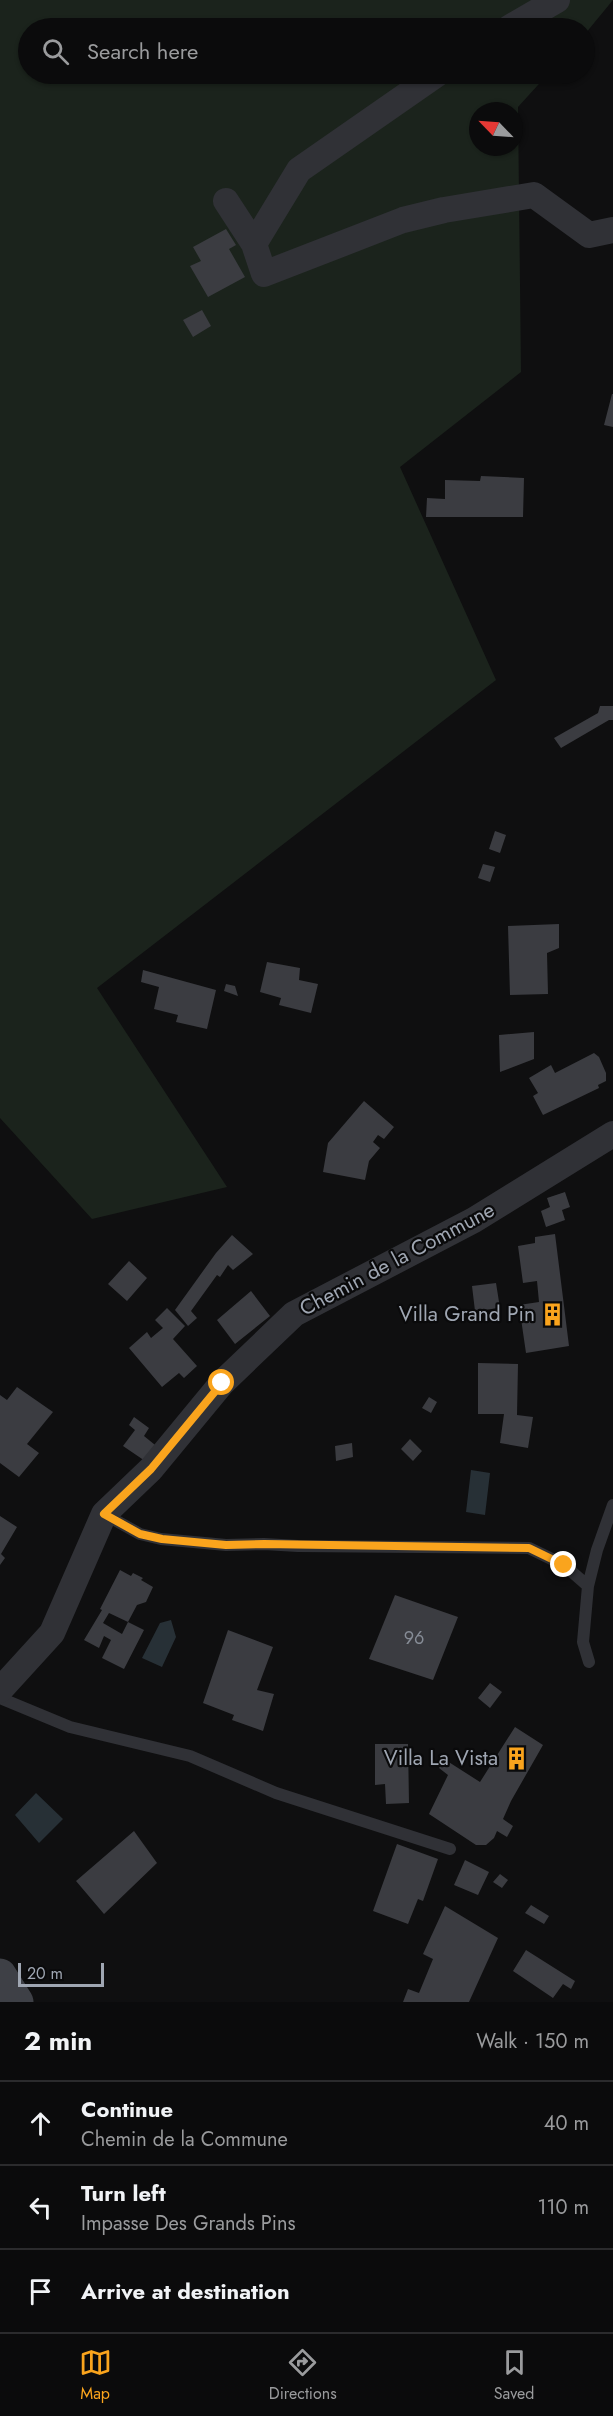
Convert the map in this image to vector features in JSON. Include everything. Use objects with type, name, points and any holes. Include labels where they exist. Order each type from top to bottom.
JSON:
[{"type":"street","points":[[526,18],[557,0]]},
{"type":"street","points":[[254,244],[300,170],[423,84]]},
{"type":"street","points":[[226,201],[254,244],[264,274],[404,220],[444,210],[534,195],[589,235],[613,230]]},
{"type":"street","name":"Chemin de la Commune","points":[[104,1514],[151,1469],[222,1383],[294,1314],[474,1220],[613,1134]]},
{"type":"street","points":[[0,1690],[52,1633],[104,1514]]},
{"type":"street","points":[[0,1976],[17,2002]]},
{"type":"lane","points":[[589,1662],[583,1642],[588,1586],[597,1550],[613,1505]]},
{"type":"lane","points":[[104,1514],[140,1534],[162,1539],[226,1545],[529,1548],[564,1565],[588,1586]]},
{"type":"lane","points":[[0,1698],[70,1727],[190,1756],[276,1792],[450,1849]]},
{"type":"shaded area","points":[[0,0],[613,0],[595,22],[595,18],[18,18],[18,84],[539,84],[523,102],[469,102],[469,156],[519,156],[521,372],[400,467],[496,680],[97,988],[227,1187],[92,1219],[0,1118]]},
{"type":"shaded area","points":[[471,1470],[490,1473],[485,1515],[466,1512]]},
{"type":"shaded area","points":[[171,1620],[176,1637],[162,1667],[142,1658],[160,1623]]},
{"type":"shaded area","points":[[36,1793],[63,1819],[39,1843],[15,1815]]},
{"type":"building","points":[[226,229],[236,245],[229,249],[245,277],[208,297],[190,266],[201,261],[193,247]]},
{"type":"building","points":[[202,310],[211,326],[193,337],[183,320]]},
{"type":"building","points":[[613,394],[613,427],[604,425]]},
{"type":"building","points":[[481,476],[524,478],[523,517],[426,517],[427,498],[445,499],[445,480],[480,481]]},
{"type":"building","points":[[600,706],[613,706],[613,720],[609,720],[561,748],[554,738],[598,713]]},
{"type":"building","points":[[495,831],[506,835],[500,853],[489,849]]},
{"type":"building","points":[[483,864],[495,867],[490,882],[478,878]]},
{"type":"building","points":[[559,924],[559,948],[547,953],[548,994],[510,995],[508,926]]},
{"type":"building","points":[[267,962],[300,968],[299,980],[318,984],[311,1013],[279,1005],[281,998],[260,992]]},
{"type":"building","points":[[143,970],[216,990],[207,1029],[176,1022],[178,1015],[154,1009],[159,987],[141,982]]},
{"type":"building","points":[[226,984],[235,986],[238,996],[224,991]]},
{"type":"building","points":[[534,1032],[534,1059],[500,1072],[499,1035]]},
{"type":"building","points":[[594,1053],[599,1057],[606,1073],[606,1081],[598,1085],[599,1088],[543,1115],[533,1096],[538,1093],[529,1078],[551,1065],[555,1073]]},
{"type":"building","points":[[364,1101],[394,1127],[384,1139],[378,1135],[373,1142],[380,1148],[369,1161],[365,1180],[323,1172],[328,1143]]},
{"type":"building","points":[[565,1192],[570,1207],[562,1210],[565,1220],[546,1227],[541,1211],[550,1207],[547,1198]]},
{"type":"building","points":[[555,1234],[569,1346],[526,1353],[519,1305],[539,1302],[537,1281],[523,1283],[518,1246],[535,1243],[535,1237]]},
{"type":"building","points":[[232,1235],[253,1254],[233,1270],[228,1265],[220,1277],[217,1275],[191,1311],[197,1318],[188,1326],[175,1310],[216,1253]]},
{"type":"building","points":[[129,1261],[147,1278],[127,1301],[108,1284]]},
{"type":"building","points":[[496,1283],[500,1308],[475,1311],[472,1286]]},
{"type":"building","points":[[251,1291],[270,1316],[235,1344],[217,1320]]},
{"type":"building","points":[[167,1308],[185,1326],[173,1339],[197,1366],[184,1378],[179,1373],[162,1387],[129,1348],[147,1332],[151,1338],[163,1328],[155,1320]]},
{"type":"building","points":[[478,1363],[518,1364],[517,1415],[533,1417],[528,1448],[500,1443],[504,1414],[478,1414]]},
{"type":"building","points":[[17,1387],[53,1412],[27,1444],[39,1453],[19,1477],[0,1463],[0,1395],[7,1400]]},
{"type":"building","points":[[429,1397],[437,1402],[431,1413],[422,1408]]},
{"type":"building","points":[[134,1417],[149,1428],[144,1436],[160,1449],[148,1463],[123,1446],[135,1430],[129,1425]]},
{"type":"building","points":[[410,1439],[422,1451],[413,1461],[401,1449]]},
{"type":"building","points":[[352,1443],[353,1457],[336,1461],[335,1446]]},
{"type":"building","points":[[0,1516],[17,1527],[1,1554],[5,1558],[0,1565]]},
{"type":"building","points":[[120,1570],[131,1576],[133,1573],[143,1578],[141,1580],[153,1587],[146,1602],[137,1605],[128,1622],[144,1630],[124,1669],[102,1658],[111,1640],[104,1636],[99,1648],[84,1640],[102,1610],[100,1609]],"holes":[[[109,1613],[128,1622],[122,1634],[103,1623]]]},
{"type":"building","points":[[395,1595],[458,1617],[433,1680],[369,1659]]},
{"type":"building","points":[[228,1630],[273,1647],[257,1690],[274,1694],[263,1731],[232,1720],[234,1715],[203,1703]]},
{"type":"building","points":[[490,1683],[502,1692],[490,1708],[478,1698]]},
{"type":"building","points":[[515,1727],[543,1745],[503,1819],[513,1826],[507,1837],[497,1831],[494,1838],[486,1845],[476,1845],[429,1814],[448,1775],[439,1768],[444,1759],[480,1782]]},
{"type":"building","points":[[375,1744],[408,1744],[409,1803],[386,1804],[385,1784],[375,1785]]},
{"type":"building","points":[[134,1831],[157,1863],[104,1914],[76,1881]]},
{"type":"building","points":[[397,1844],[438,1859],[423,1901],[418,1899],[408,1924],[373,1911]]},
{"type":"building","points":[[465,1860],[489,1872],[478,1895],[454,1885]]},
{"type":"building","points":[[500,1874],[508,1880],[502,1888],[493,1882]]},
{"type":"building","points":[[531,1905],[549,1916],[544,1924],[525,1913]]},
{"type":"building","points":[[445,1906],[498,1938],[469,2002],[403,2002],[408,1989],[419,1993],[433,1959],[423,1954]]},
{"type":"building","points":[[526,1950],[575,1981],[571,1989],[563,1984],[553,1998],[513,1971]]},
{"type":"place","name":"Villa Grand Pin","points":[[553,1314]]},
{"type":"place","name":"Villa La Vista","points":[[516,1758]]},
{"type":"route","points":[[222,1383],[151,1469],[104,1514],[140,1534],[162,1539],[226,1545],[529,1548],[564,1565]]}]
